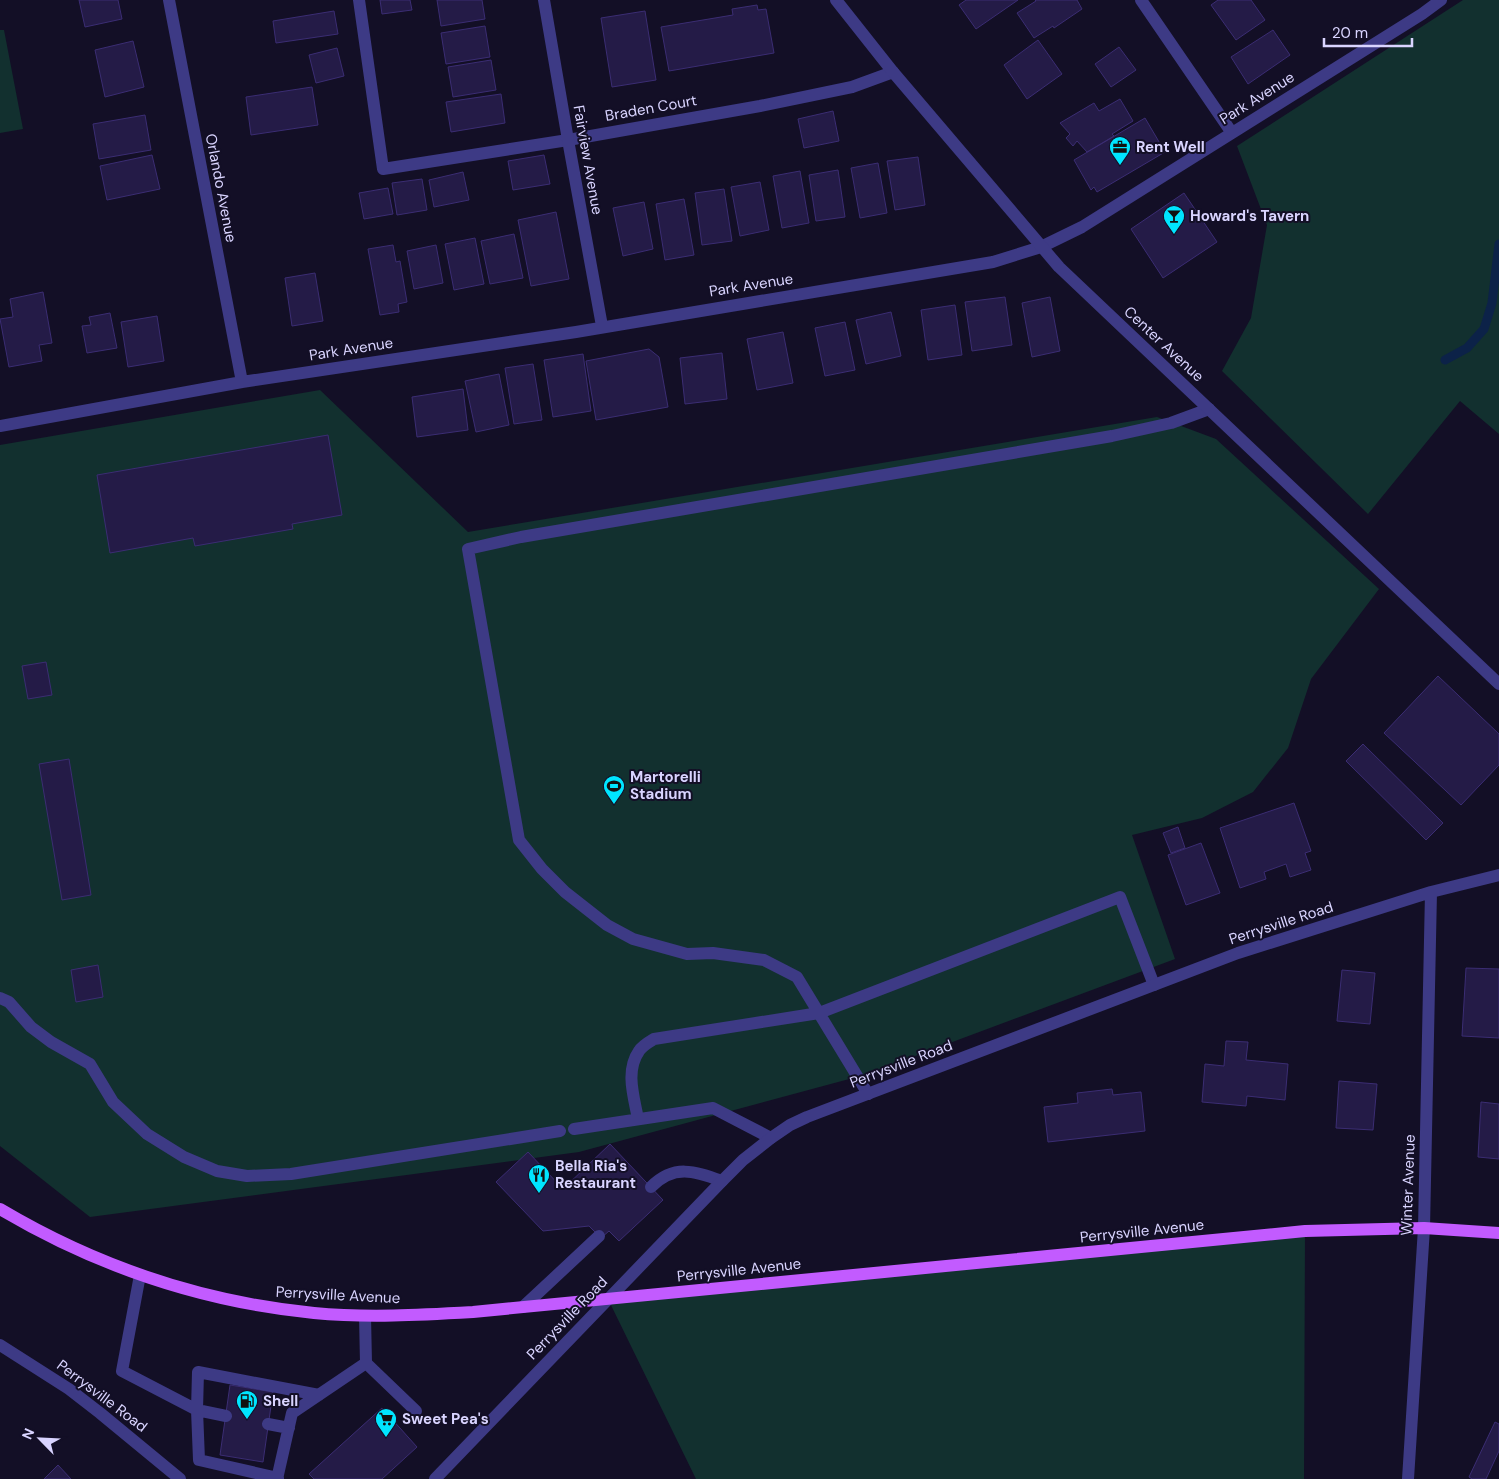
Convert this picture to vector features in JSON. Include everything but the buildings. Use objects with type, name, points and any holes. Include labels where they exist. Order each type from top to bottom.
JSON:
[{"type":"main road","name":"Perrysville Avenue","points":[[0,1210],[101,1260],[140,1275],[215,1297],[265,1307],[365,1316],[420,1315],[523,1307],[1304,1231],[1424,1228],[1499,1233]]},
{"type":"street","name":"Orlando Avenue","points":[[169,0],[242,382]]},
{"type":"street","name":"Braden Court","points":[[359,0],[383,170],[760,106],[852,87],[893,72]]},
{"type":"street","name":"Fairview Avenue","points":[[544,0],[602,326]]},
{"type":"street","name":"Center Avenue","points":[[836,0],[893,72],[1040,247],[1059,267],[1499,684]]},
{"type":"street","points":[[1141,0],[1232,134]]},
{"type":"street","name":"Park Avenue","points":[[0,426],[242,382],[576,332],[602,326],[993,262],[1040,247],[1082,228],[1422,14],[1441,0]]},
{"type":"street","points":[[868,1094],[797,977],[764,960],[713,953],[687,954],[633,939],[607,925],[565,892],[542,869],[519,840],[468,549],[521,537],[1112,436],[1170,423],[1209,409]]},
{"type":"street","name":"Perrysville Road","points":[[435,1479],[722,1181],[771,1138],[807,1117],[1238,953],[1431,892],[1499,875]]},
{"type":"street","name":"Winter Avenue","points":[[1408,1479],[1424,1228],[1431,892]]},
{"type":"street","points":[[638,1119],[631,1067],[640,1050],[654,1039],[819,1014],[1120,897],[1154,985]]},
{"type":"street","points":[[0,998],[8,1002],[31,1027],[51,1042],[90,1064],[113,1102],[147,1134],[184,1157],[216,1170],[247,1176],[292,1174],[560,1131]]},
{"type":"street","points":[[574,1128],[713,1108],[771,1138]]},
{"type":"street","points":[[651,1187],[660,1178],[673,1172],[700,1173],[722,1181]]},
{"type":"street","points":[[523,1307],[599,1236]]},
{"type":"street","points":[[140,1275],[122,1371],[197,1410],[226,1416]]},
{"type":"street","points":[[365,1316],[366,1363],[416,1411]]},
{"type":"street","name":"Perrysville Road","points":[[0,1345],[69,1389],[180,1479]]},
{"type":"street","points":[[319,1395],[198,1372],[199,1460],[278,1478],[292,1414],[366,1363]]},
{"type":"street","points":[[268,1424],[289,1428]]},
{"type":"green space","points":[[1463,0],[1499,0],[1499,434],[1460,401],[1368,514],[1222,371],[1251,318],[1267,225],[1237,146]]},
{"type":"green space","points":[[0,30],[4,30],[23,129],[0,133]]},
{"type":"green space","name":"Martorelli Stadium","points":[[320,390],[468,532],[1157,417],[1216,439],[1379,589],[1311,679],[1288,748],[1253,792],[1202,818],[1132,835],[1175,959],[864,1075],[579,1152],[90,1217],[0,1146],[0,445]]},
{"type":"green space","points":[[1305,1231],[1304,1479],[696,1479],[608,1299]]},
{"type":"waterway","points":[[1445,360],[1467,348],[1484,329],[1492,303],[1499,244]]},
{"type":"place","name":"Rent Well","points":[[1120,166]]},
{"type":"place","name":"Howard's Tavern","points":[[1174,235]]},
{"type":"place","name":"Martorelli Stadium","points":[[614,805]]},
{"type":"place","name":"Bella Ria's Restaurant","points":[[539,1194]]},
{"type":"place","name":"Shell","points":[[247,1420]]},
{"type":"place","name":"Sweet Pea's","points":[[386,1438]]}]
